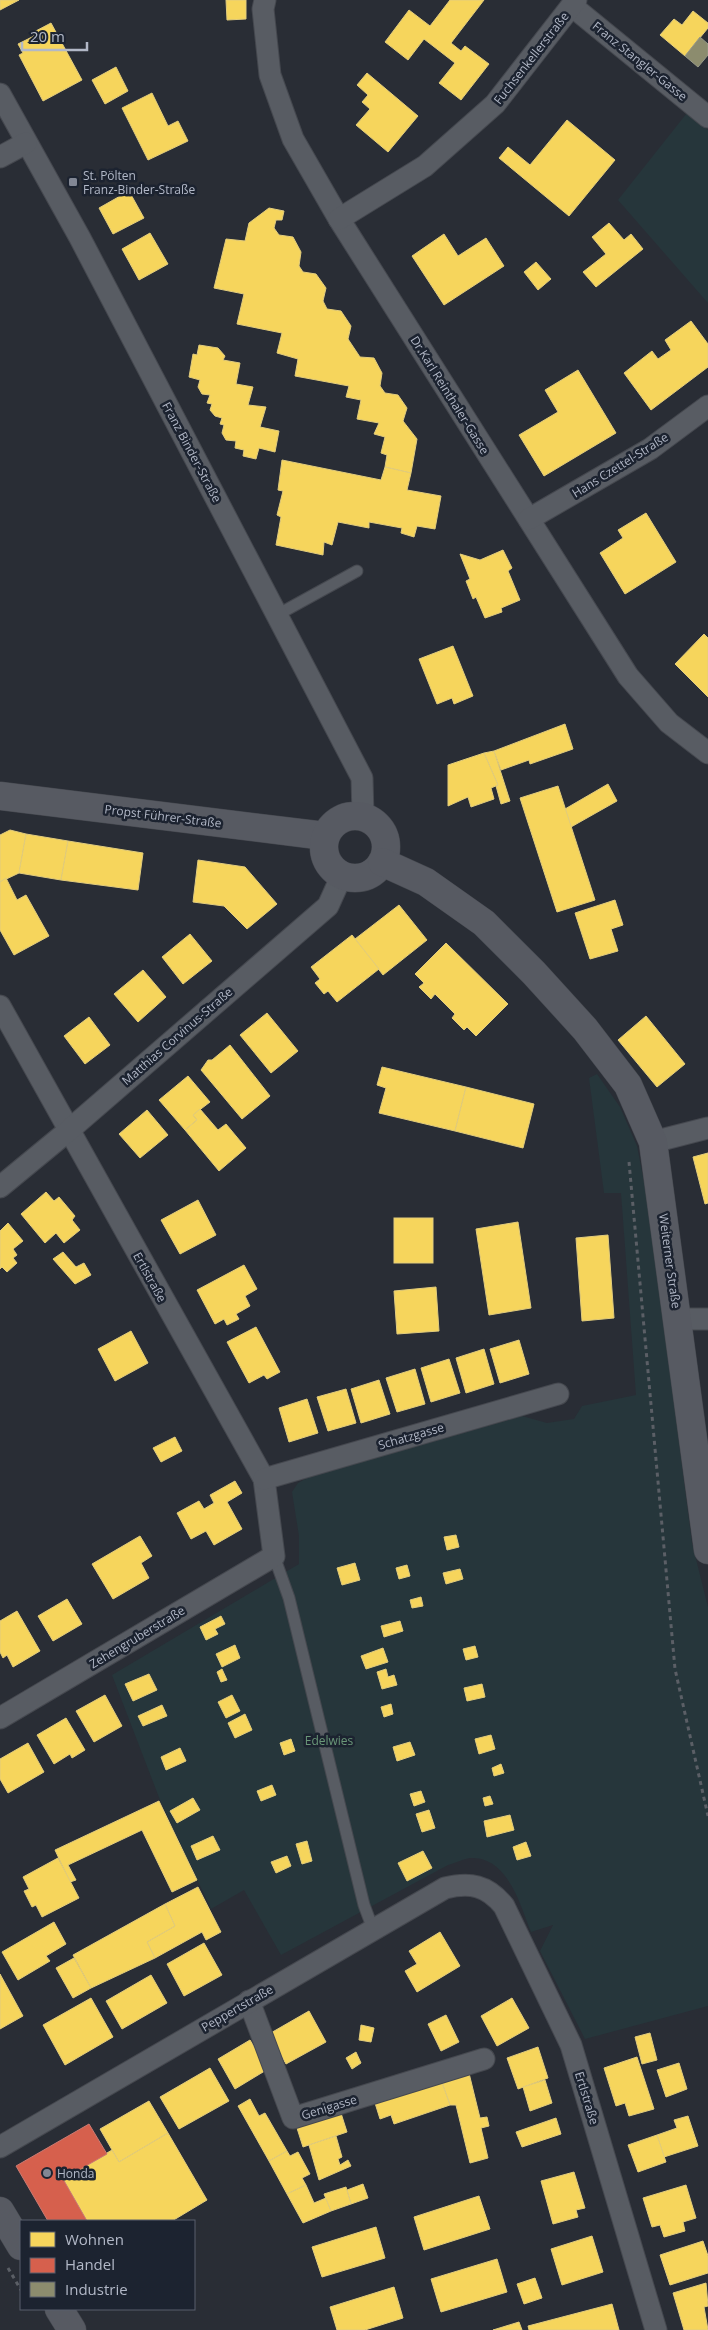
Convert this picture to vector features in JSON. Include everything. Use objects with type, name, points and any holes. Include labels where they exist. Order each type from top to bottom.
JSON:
[{"type":"street","name":"Dr.Karl Reinthaler-Gasse","points":[[265,0],[263,9],[270,75],[294,139],[339,219],[628,676],[669,723],[708,752]]},
{"type":"street","name":"Fuchsenkellerstraße","points":[[339,219],[425,166],[495,104],[574,3]]},
{"type":"street","name":"Franz Stangler-Gasse","points":[[574,3],[708,117]]},
{"type":"street","name":"Franz Binder-Straße","points":[[0,94],[80,238],[362,778],[363,816]]},
{"type":"street","points":[[0,157],[26,143]]},
{"type":"street","name":"Hans Czettel-Straße","points":[[529,519],[650,450],[708,406]]},
{"type":"street","name":"Propst Führer-Straße","points":[[0,796],[325,836]]},
{"type":"street","points":[[352,815],[363,816],[372,820],[384,835],[386,844],[382,862],[375,871],[365,876],[353,878],[342,875],[328,863],[324,854],[325,836],[331,826],[340,819],[352,815]]},
{"type":"street","name":"Weiterner Straße","points":[[382,862],[426,882],[484,923],[586,1028],[628,1084],[653,1142],[708,1550]]},
{"type":"street","name":"Matthias Corvinus-Straße","points":[[0,1187],[68,1131],[328,906],[342,875]]},
{"type":"street","name":"Ertlstraße","points":[[0,1006],[68,1131],[264,1479],[274,1556]]},
{"type":"street","points":[[653,1142],[708,1128]]},
{"type":"street","points":[[678,1319],[708,1319]]},
{"type":"street","name":"Schatzgasse","points":[[264,1479],[558,1394]]},
{"type":"street","name":"Zehengruberstraße","points":[[0,1718],[274,1556]]},
{"type":"street","name":"Peppertstraße","points":[[0,2147],[445,1888],[463,1884],[478,1887]]},
{"type":"street","name":"Ertlstraße","points":[[478,1887],[494,1894],[504,1906],[571,2045],[656,2330]]},
{"type":"street","name":"Genigasse","points":[[249,2001],[293,2118],[484,2059]]},
{"type":"street","points":[[0,2211],[13,2254]]},
{"type":"street","points":[[60,2310],[72,2330]]},
{"type":"lane","points":[[277,615],[358,571]]},
{"type":"lane","points":[[274,1556],[289,1598],[364,1905],[373,1929]]},
{"type":"path","points":[[629,1160],[675,1669],[708,1816]]},
{"type":"path","points":[[13,2254],[20,2286]]},
{"type":"green space","points":[[687,113],[708,130],[708,303],[618,200]]},
{"type":"green space","name":"Edelwies","points":[[597,1074],[620,1107],[637,1146],[648,1202],[692,1543],[708,1607],[708,2006],[585,2039],[540,1951],[553,1925],[531,1932],[511,1884],[503,1873],[483,1859],[470,1858],[448,1865],[281,1955],[244,1890],[211,1909],[160,1800],[112,1675],[299,1564],[299,1536],[292,1492],[298,1483],[309,1477],[522,1416],[547,1423],[574,1419],[582,1406],[636,1395],[621,1193],[604,1193],[589,1078]]},
{"type":"building: Wohnen","points":[[0,0],[19,0],[0,10]]},
{"type":"building: Wohnen","points":[[226,0],[246,0],[246,19],[227,20]]},
{"type":"building: Wohnen","points":[[450,0],[484,0],[451,43],[461,51],[465,46],[489,64],[461,100],[439,83],[455,63],[424,39],[408,60],[385,42],[409,10],[430,26]]},
{"type":"building: Wohnen","points":[[693,11],[708,23],[708,28],[685,56],[660,35],[674,19],[682,25]]},
{"type":"building: Wohnen","points":[[51,23],[82,80],[43,101],[19,55],[23,53],[18,44],[34,36],[32,33]]},
{"type":"building: Wohnen","points":[[116,67],[128,91],[105,104],[92,80]]},
{"type":"building: Wohnen","points":[[367,73],[418,116],[388,152],[356,125],[370,109],[362,102],[368,95],[357,85]]},
{"type":"building: Wohnen","points":[[152,93],[168,126],[178,121],[188,141],[148,160],[122,108]]},
{"type":"building: Wohnen","points":[[567,120],[615,160],[569,216],[499,158],[508,147],[530,165]]},
{"type":"building: Wohnen","points":[[129,191],[144,218],[113,234],[99,208]]},
{"type":"building: Wohnen","points":[[269,208],[284,211],[282,220],[276,220],[274,228],[279,235],[293,237],[301,252],[299,266],[303,272],[316,274],[326,288],[323,301],[327,309],[341,311],[351,326],[348,339],[360,357],[374,358],[382,373],[380,386],[385,393],[398,395],[407,408],[403,421],[417,439],[411,473],[385,467],[387,455],[381,453],[385,437],[374,434],[379,423],[357,419],[361,400],[346,397],[349,386],[295,376],[298,359],[277,353],[282,333],[237,324],[244,294],[214,288],[226,239],[245,241],[249,223]]},
{"type":"building: Wohnen","points":[[609,223],[624,240],[631,234],[643,249],[596,287],[583,272],[606,254],[592,237]]},
{"type":"building: Wohnen","points":[[150,233],[168,264],[139,280],[122,249]]},
{"type":"building: Wohnen","points":[[444,234],[458,256],[486,238],[504,266],[444,305],[412,256]]},
{"type":"building: Wohnen","points":[[536,262],[551,279],[538,290],[524,272]]},
{"type":"building: Wohnen","points":[[691,321],[708,344],[708,367],[651,410],[624,373],[652,351],[658,359],[671,350],[665,340]]},
{"type":"building: Wohnen","points":[[199,345],[218,348],[225,356],[223,360],[240,363],[236,384],[253,387],[248,405],[266,407],[260,427],[279,431],[275,452],[259,448],[256,459],[243,456],[244,450],[235,448],[236,441],[226,440],[222,433],[224,425],[220,424],[222,418],[215,416],[210,410],[212,404],[207,403],[210,395],[202,394],[198,387],[200,380],[189,377],[193,354],[197,355]]},
{"type":"building: Wohnen","points":[[578,370],[616,433],[544,476],[519,435],[558,412],[545,390]]},
{"type":"building: Wohnen","points":[[282,460],[381,480],[385,467],[411,473],[407,490],[441,496],[435,529],[417,526],[414,537],[401,533],[402,528],[369,522],[369,528],[338,522],[332,545],[324,542],[323,555],[276,545],[281,517],[277,515],[283,491],[278,490]]},
{"type":"building: Wohnen","points":[[646,513],[676,562],[625,594],[600,553],[623,538],[618,530]]},
{"type":"building: Wohnen","points":[[503,550],[512,568],[508,571],[520,600],[501,608],[502,612],[485,618],[476,597],[473,599],[466,581],[470,579],[460,554],[480,560]]},
{"type":"building: Wohnen","points":[[704,634],[708,638],[708,697],[675,664]]},
{"type":"building: Wohnen","points":[[453,646],[473,696],[454,704],[452,698],[437,704],[419,659]]},
{"type":"building: Wohnen","points":[[565,724],[573,749],[530,764],[529,760],[501,770],[494,751]]},
{"type":"building: Wohnen","points":[[494,751],[510,801],[501,804],[496,786],[498,785],[484,753]]},
{"type":"building: Wohnen","points":[[484,753],[498,785],[491,788],[494,799],[471,807],[468,797],[448,806],[448,765]]},
{"type":"building: Wohnen","points":[[608,784],[617,801],[571,827],[565,809]]},
{"type":"building: Wohnen","points":[[558,786],[595,900],[557,912],[520,798]]},
{"type":"building: Wohnen","points":[[10,830],[26,834],[19,873],[0,882],[0,835]]},
{"type":"building: Wohnen","points":[[26,834],[68,841],[61,880],[19,873]]},
{"type":"building: Wohnen","points":[[68,841],[143,853],[138,890],[61,880]]},
{"type":"building: Wohnen","points":[[198,860],[245,867],[277,904],[247,929],[224,906],[193,902]]},
{"type":"building: Wohnen","points":[[6,878],[17,900],[26,895],[49,936],[14,955],[0,930],[0,882]]},
{"type":"building: Wohnen","points":[[615,900],[623,925],[611,929],[618,951],[590,959],[575,913]]},
{"type":"building: Wohnen","points":[[399,905],[427,940],[383,975],[355,939]]},
{"type":"building: Wohnen","points":[[190,934],[212,961],[183,984],[162,957]]},
{"type":"building: Wohnen","points":[[352,935],[379,969],[337,1002],[328,991],[324,994],[315,983],[320,979],[311,967]]},
{"type":"building: Wohnen","points":[[446,943],[508,1004],[476,1036],[467,1027],[464,1030],[452,1018],[455,1014],[435,994],[431,999],[419,987],[424,983],[415,974]]},
{"type":"building: Wohnen","points":[[143,970],[166,997],[138,1022],[114,994]]},
{"type":"building: Wohnen","points":[[267,1013],[298,1051],[271,1073],[240,1035]]},
{"type":"building: Wohnen","points":[[646,1016],[685,1064],[657,1087],[618,1040]]},
{"type":"building: Wohnen","points":[[89,1017],[110,1045],[85,1064],[64,1036]]},
{"type":"building: Wohnen","points":[[230,1045],[270,1096],[242,1119],[201,1070],[208,1060],[212,1060]]},
{"type":"building: Wohnen","points":[[382,1067],[466,1087],[455,1131],[379,1113],[386,1088],[377,1085]]},
{"type":"building: Wohnen","points":[[188,1076],[210,1102],[193,1115],[197,1120],[185,1130],[159,1100]]},
{"type":"building: Wohnen","points":[[466,1087],[534,1104],[523,1148],[455,1131]]},
{"type":"building: Wohnen","points":[[200,1109],[218,1130],[226,1124],[246,1148],[219,1171],[185,1130],[197,1120],[193,1115]]},
{"type":"building: Wohnen","points":[[147,1110],[168,1135],[140,1158],[119,1134]]},
{"type":"building: Wohnen","points":[[708,1153],[708,1203],[705,1204],[693,1157]]},
{"type":"building: Wohnen","points":[[46,1192],[54,1201],[59,1197],[75,1216],[72,1220],[80,1230],[64,1243],[56,1233],[45,1243],[21,1214]]},
{"type":"building: Wohnen","points":[[198,1200],[216,1235],[180,1254],[161,1220]]},
{"type":"building: Wohnen","points":[[394,1218],[433,1218],[433,1263],[394,1263]]},
{"type":"building: Wohnen","points":[[518,1222],[531,1308],[489,1315],[476,1229]]},
{"type":"building: Wohnen","points":[[8,1223],[23,1241],[13,1249],[17,1255],[13,1258],[17,1263],[7,1272],[2,1267],[0,1269],[0,1231]]},
{"type":"building: Wohnen","points":[[608,1235],[614,1318],[582,1321],[576,1238]]},
{"type":"building: Wohnen","points":[[63,1252],[76,1267],[84,1263],[91,1275],[75,1284],[53,1259]]},
{"type":"building: Wohnen","points":[[244,1265],[257,1289],[245,1296],[250,1306],[236,1314],[239,1319],[227,1325],[224,1319],[215,1324],[197,1290]]},
{"type":"building: Wohnen","points":[[436,1287],[439,1331],[397,1334],[394,1291]]},
{"type":"building: Wohnen","points":[[256,1327],[280,1372],[267,1379],[264,1375],[249,1383],[227,1342]]},
{"type":"building: Wohnen","points":[[131,1331],[148,1363],[115,1381],[98,1349]]},
{"type":"building: Wohnen","points":[[519,1340],[529,1374],[500,1383],[490,1349]]},
{"type":"building: Wohnen","points":[[484,1349],[494,1384],[466,1393],[456,1358]]},
{"type":"building: Wohnen","points":[[449,1359],[460,1393],[431,1402],[421,1368]]},
{"type":"building: Wohnen","points":[[415,1369],[425,1404],[397,1412],[386,1378]]},
{"type":"building: Wohnen","points":[[379,1380],[390,1414],[361,1423],[351,1389]]},
{"type":"building: Wohnen","points":[[346,1389],[356,1423],[328,1431],[317,1397]]},
{"type":"building: Wohnen","points":[[307,1399],[318,1433],[289,1442],[279,1408]]},
{"type":"building: Wohnen","points":[[175,1437],[182,1451],[161,1462],[153,1448]]},
{"type":"building: Wohnen","points":[[235,1481],[242,1493],[227,1502],[242,1529],[214,1545],[206,1531],[191,1539],[177,1513],[199,1501],[204,1509],[214,1503],[210,1495]]},
{"type":"building: Wohnen","points":[[456,1535],[459,1547],[447,1550],[444,1537]]},
{"type":"building: Wohnen","points":[[140,1536],[152,1556],[141,1563],[149,1578],[113,1599],[92,1564]]},
{"type":"building: Wohnen","points":[[355,1563],[360,1580],[342,1585],[337,1568]]},
{"type":"building: Wohnen","points":[[407,1565],[410,1576],[399,1579],[396,1568]]},
{"type":"building: Wohnen","points":[[460,1569],[463,1579],[446,1584],[443,1573]]},
{"type":"building: Wohnen","points":[[421,1597],[423,1606],[412,1608],[410,1600]]},
{"type":"building: Wohnen","points":[[67,1599],[82,1624],[53,1641],[38,1616]]},
{"type":"building: Wohnen","points":[[17,1611],[40,1651],[13,1667],[7,1655],[3,1658],[0,1652],[0,1621]]},
{"type":"building: Wohnen","points":[[221,1616],[225,1624],[215,1629],[218,1634],[206,1640],[200,1627]]},
{"type":"building: Wohnen","points":[[400,1621],[403,1631],[384,1637],[381,1626]]},
{"type":"building: Wohnen","points":[[235,1645],[240,1658],[222,1667],[216,1654]]},
{"type":"building: Wohnen","points":[[475,1646],[478,1657],[466,1660],[463,1649]]},
{"type":"building: Wohnen","points":[[383,1648],[388,1662],[366,1669],[361,1656]]},
{"type":"building: Wohnen","points":[[222,1669],[227,1680],[221,1682],[217,1672]]},
{"type":"building: Wohnen","points":[[386,1669],[388,1677],[394,1675],[397,1685],[382,1689],[377,1672]]},
{"type":"building: Wohnen","points":[[149,1674],[157,1690],[133,1701],[125,1684]]},
{"type":"building: Wohnen","points":[[482,1684],[485,1697],[467,1701],[464,1688]]},
{"type":"building: Wohnen","points":[[105,1695],[122,1726],[94,1742],[76,1711]]},
{"type":"building: Wohnen","points":[[232,1695],[240,1711],[226,1718],[218,1702]]},
{"type":"building: Wohnen","points":[[391,1704],[393,1714],[384,1717],[381,1707]]},
{"type":"building: Wohnen","points":[[162,1705],[167,1716],[143,1726],[138,1716]]},
{"type":"building: Wohnen","points":[[245,1714],[252,1730],[235,1738],[228,1723]]},
{"type":"building: Wohnen","points":[[66,1718],[85,1750],[72,1758],[70,1754],[54,1764],[37,1735]]},
{"type":"building: Wohnen","points":[[491,1735],[495,1749],[479,1754],[475,1739]]},
{"type":"building: Wohnen","points":[[291,1739],[295,1751],[284,1755],[280,1743]]},
{"type":"building: Wohnen","points":[[410,1742],[415,1755],[397,1761],[393,1747]]},
{"type":"building: Wohnen","points":[[28,1743],[44,1772],[8,1793],[0,1779],[0,1759]]},
{"type":"building: Wohnen","points":[[180,1748],[186,1761],[166,1770],[161,1757]]},
{"type":"building: Wohnen","points":[[501,1764],[504,1773],[494,1776],[492,1768]]},
{"type":"building: Wohnen","points":[[272,1785],[276,1795],[261,1801],[257,1791]]},
{"type":"building: Wohnen","points":[[421,1791],[425,1802],[414,1806],[410,1794]]},
{"type":"building: Wohnen","points":[[490,1796],[493,1804],[485,1806],[483,1798]]},
{"type":"building: Wohnen","points":[[193,1798],[200,1810],[177,1823],[170,1811]]},
{"type":"building: Wohnen","points":[[159,1801],[197,1880],[172,1892],[142,1830],[68,1865],[76,1880],[70,1882],[55,1850]]},
{"type":"building: Wohnen","points":[[429,1810],[435,1828],[422,1832],[416,1814]]},
{"type":"building: Wohnen","points":[[510,1815],[514,1830],[487,1837],[484,1821]]},
{"type":"building: Wohnen","points":[[213,1836],[220,1850],[197,1860],[191,1846]]},
{"type":"building: Wohnen","points":[[307,1841],[312,1861],[302,1864],[296,1844]]},
{"type":"building: Wohnen","points":[[526,1842],[531,1856],[517,1860],[513,1847]]},
{"type":"building: Wohnen","points":[[423,1851],[432,1868],[407,1881],[398,1863]]},
{"type":"building: Wohnen","points":[[287,1856],[291,1866],[276,1873],[271,1862]]},
{"type":"building: Wohnen","points":[[58,1858],[79,1898],[42,1917],[36,1905],[32,1907],[24,1891],[29,1889],[23,1877]]},
{"type":"building: Wohnen","points":[[198,1887],[221,1932],[206,1940],[202,1932],[155,1958],[147,1942],[175,1926],[165,1904]]},
{"type":"building: Wohnen","points":[[165,1904],[175,1926],[147,1942],[155,1958],[91,1988],[73,1955]]},
{"type":"building: Wohnen","points":[[54,1922],[66,1944],[46,1956],[50,1961],[18,1980],[2,1952]]},
{"type":"building: Wohnen","points":[[440,1932],[460,1966],[417,1992],[405,1971],[417,1964],[409,1951]]},
{"type":"building: Wohnen","points":[[204,1943],[222,1975],[184,1996],[167,1964]]},
{"type":"building: Wohnen","points":[[74,1958],[91,1988],[73,1998],[56,1968]]},
{"type":"building: Wohnen","points":[[0,1974],[23,2016],[0,2029]]},
{"type":"building: Wohnen","points":[[151,1975],[167,2003],[122,2029],[106,2001]]},
{"type":"building: Wohnen","points":[[91,1998],[113,2037],[65,2065],[43,2025]]},
{"type":"building: Wohnen","points":[[512,1998],[529,2028],[497,2046],[481,2016]]},
{"type":"building: Wohnen","points":[[309,2011],[326,2042],[286,2064],[269,2034]]},
{"type":"building: Wohnen","points":[[446,2015],[459,2042],[441,2051],[428,2024]]},
{"type":"building: Wohnen","points":[[361,2025],[374,2028],[371,2042],[359,2040]]},
{"type":"building: Wohnen","points":[[650,2033],[657,2060],[642,2064],[635,2037]]},
{"type":"building: Wohnen","points":[[250,2040],[268,2069],[235,2089],[218,2059]]},
{"type":"building: Wohnen","points":[[538,2047],[548,2078],[518,2089],[507,2058]]},
{"type":"building: Wohnen","points":[[356,2052],[361,2063],[352,2069],[346,2058]]},
{"type":"building: Wohnen","points":[[637,2057],[654,2109],[629,2116],[625,2103],[616,2106],[604,2068]]},
{"type":"building: Wohnen","points":[[679,2063],[687,2089],[666,2097],[657,2070]]},
{"type":"building: Wohnen","points":[[210,2068],[229,2101],[179,2129],[160,2097]]},
{"type":"building: Wohnen","points":[[468,2069],[480,2118],[487,2117],[489,2126],[481,2128],[488,2158],[470,2163],[456,2105],[450,2105],[440,2077]]},
{"type":"building: Wohnen","points":[[440,2077],[450,2105],[394,2124],[391,2115],[380,2119],[375,2103]]},
{"type":"building: Wohnen","points":[[545,2080],[552,2103],[530,2111],[523,2087]]},
{"type":"building: Wohnen","points":[[250,2099],[259,2116],[265,2113],[287,2151],[269,2161],[238,2106]]},
{"type":"building: Wohnen","points":[[149,2101],[168,2133],[119,2162],[100,2129]]},
{"type":"building: Wohnen","points":[[340,2110],[347,2132],[303,2147],[296,2125]]},
{"type":"building: Wohnen","points":[[688,2116],[698,2146],[664,2157],[657,2135],[677,2128],[674,2120]]},
{"type":"building: Wohnen","points":[[556,2118],[561,2134],[522,2147],[516,2132]]},
{"type":"building: Wohnen","points":[[168,2133],[207,2200],[174,2220],[86,2220],[63,2179],[112,2150],[119,2162]]},
{"type":"building: Wohnen","points":[[657,2135],[666,2162],[638,2172],[628,2145]]},
{"type":"building: Wohnen","points":[[336,2136],[342,2157],[338,2159],[340,2165],[348,2160],[351,2166],[319,2180],[309,2145]]},
{"type":"building: Wohnen","points":[[287,2151],[290,2156],[298,2152],[310,2174],[302,2178],[306,2185],[287,2194],[269,2161]]},
{"type":"building: Wohnen","points":[[574,2172],[585,2208],[576,2210],[578,2217],[553,2224],[541,2181]]},
{"type":"building: Wohnen","points":[[363,2184],[368,2198],[351,2204],[347,2190]]},
{"type":"building: Wohnen","points":[[306,2185],[314,2203],[326,2198],[331,2211],[303,2223],[287,2194]]},
{"type":"building: Wohnen","points":[[686,2185],[696,2218],[683,2222],[685,2231],[664,2237],[660,2225],[652,2227],[643,2198]]},
{"type":"building: Wohnen","points":[[346,2187],[351,2204],[331,2211],[324,2194]]},
{"type":"building: Wohnen","points":[[479,2196],[490,2229],[424,2250],[414,2217]]},
{"type":"building: Wohnen","points":[[376,2227],[385,2258],[322,2277],[312,2247]]},
{"type":"building: Wohnen","points":[[592,2236],[603,2272],[562,2285],[551,2249]]},
{"type":"building: Wohnen","points":[[703,2241],[708,2256],[708,2273],[670,2285],[660,2255]]},
{"type":"building: Wohnen","points":[[497,2259],[507,2292],[441,2312],[431,2279]]},
{"type":"building: Wohnen","points":[[535,2278],[542,2298],[524,2304],[517,2284]]},
{"type":"building: Wohnen","points":[[706,2283],[708,2306],[704,2307],[708,2330],[684,2330],[673,2293]]},
{"type":"building: Wohnen","points":[[394,2287],[403,2318],[365,2330],[337,2330],[330,2307]]},
{"type":"building: Wohnen","points":[[612,2304],[619,2330],[529,2330],[528,2326]]},
{"type":"building: Wohnen","points":[[519,2322],[522,2330],[493,2330]]},
{"type":"building: Handel","name":"Honda","points":[[89,2124],[107,2154],[63,2179],[86,2220],[47,2220],[16,2166]]},
{"type":"building: Industrie","points":[[700,37],[708,44],[708,55],[698,67],[685,56]]},
{"type":"place","name":"St. Pölten Franz-Binder-Straße","points":[[73,182]]},
{"type":"place","name":"Honda","points":[[47,2173]]}]
